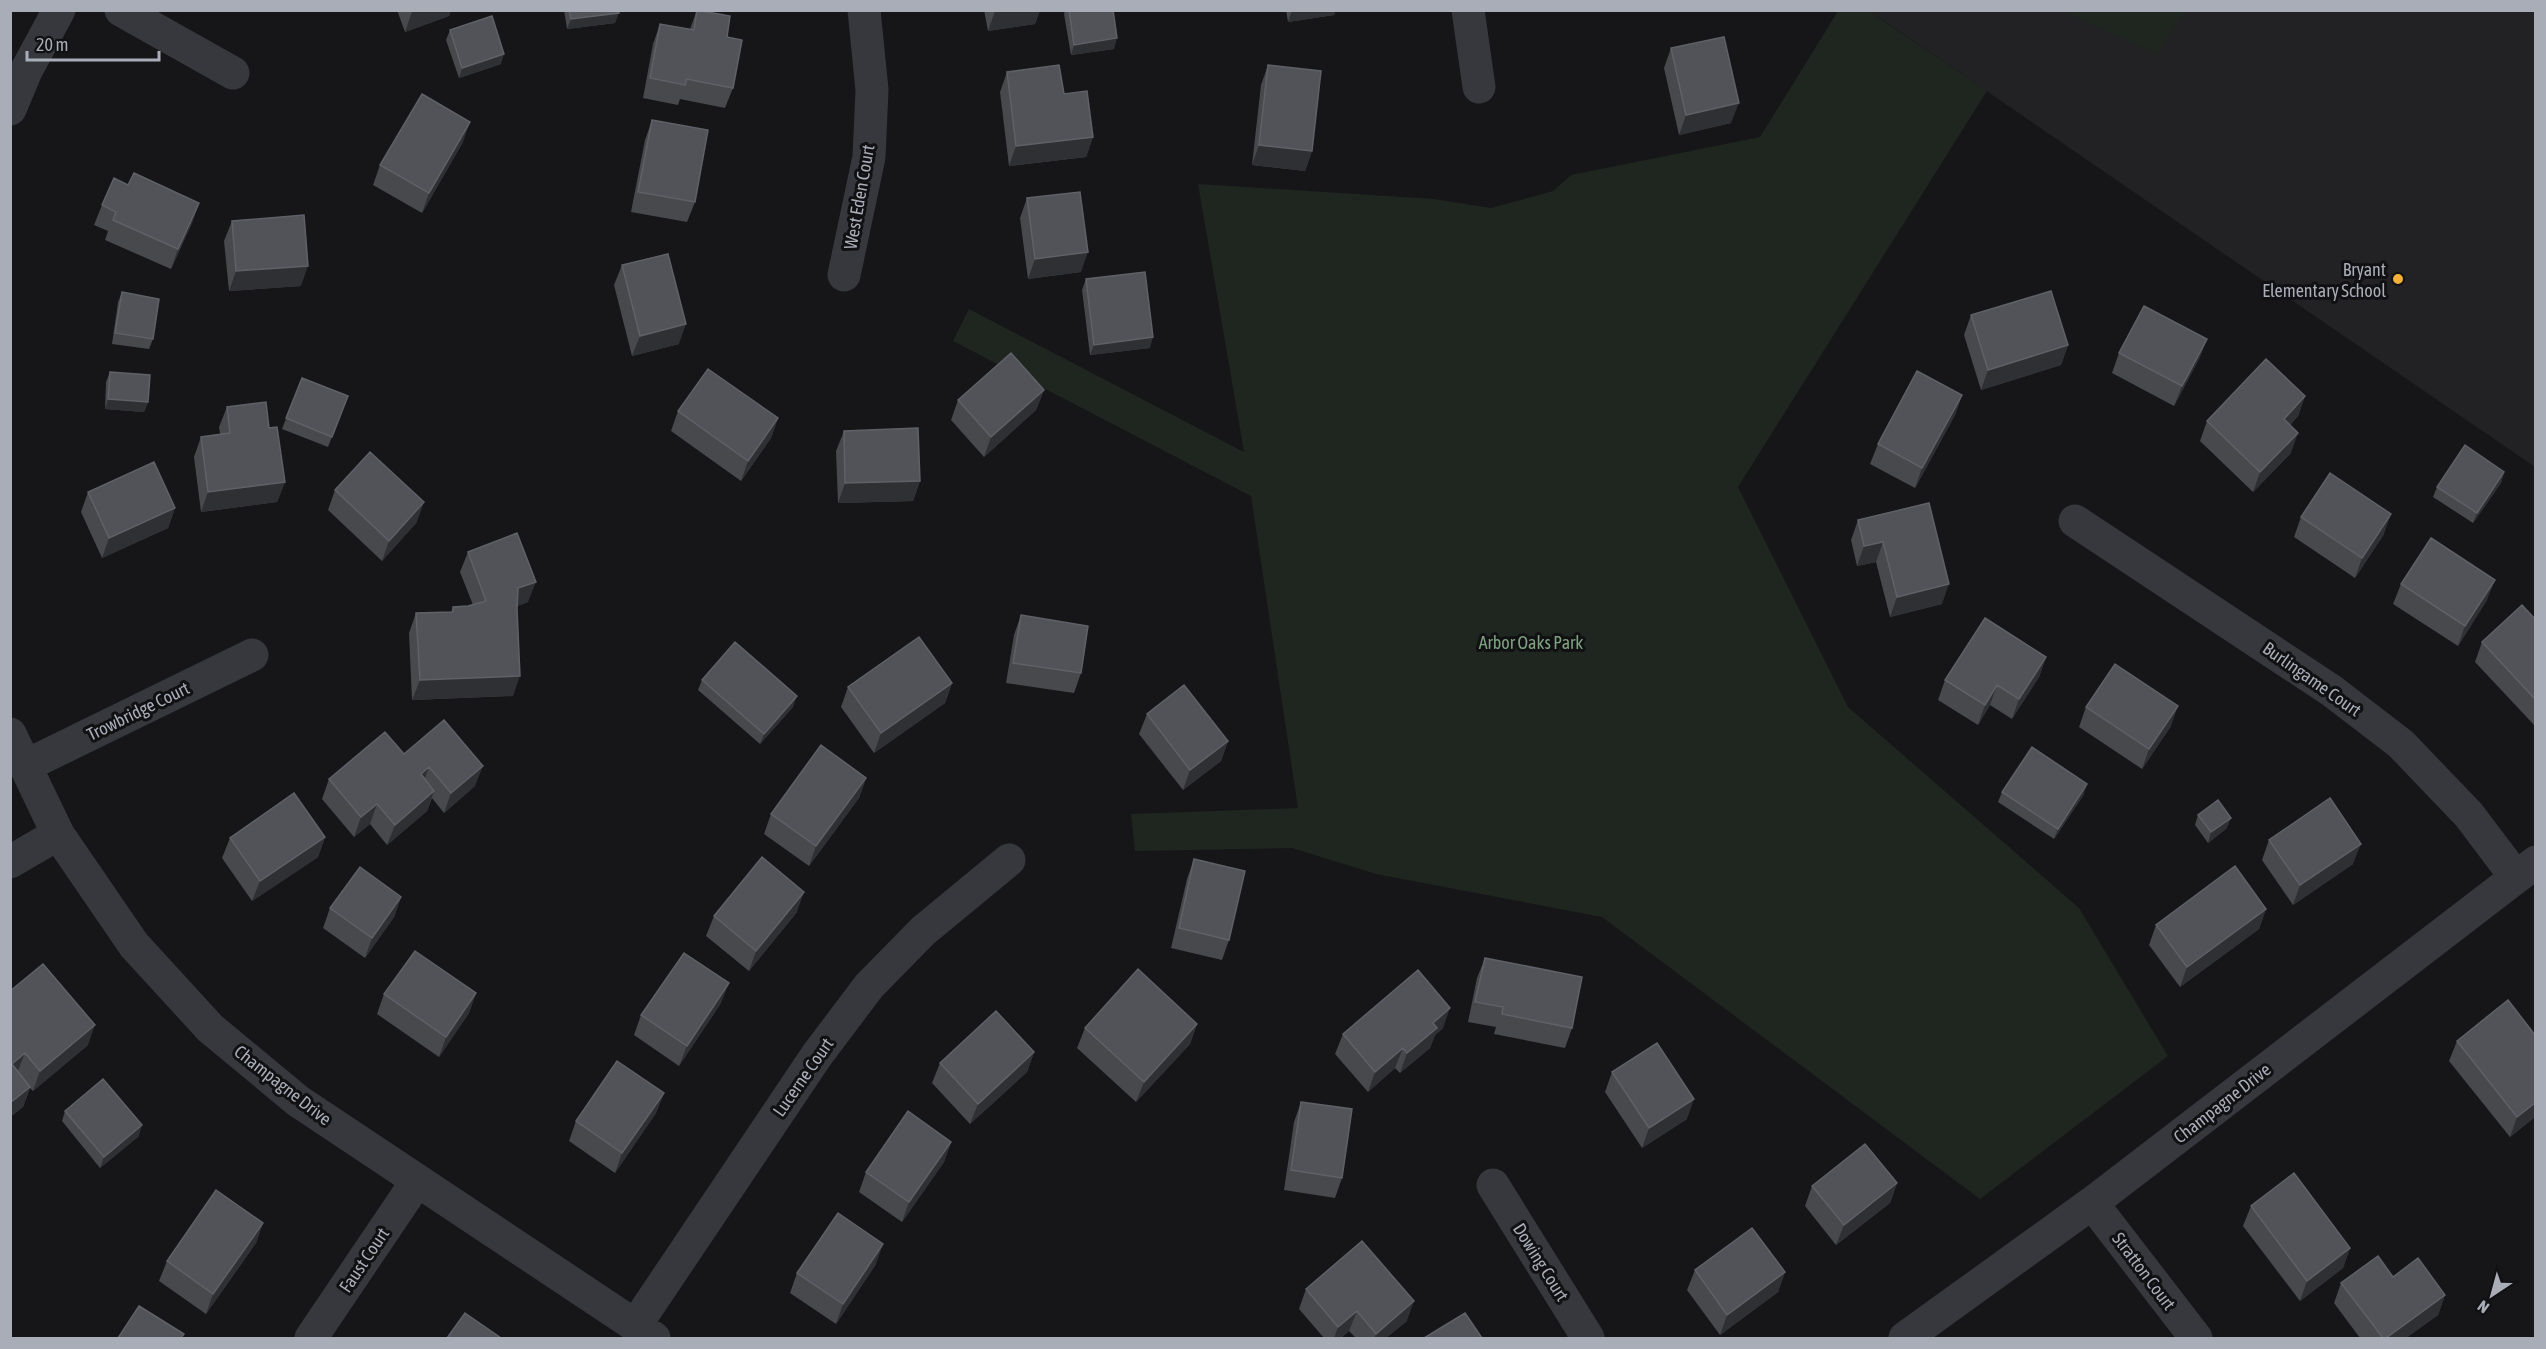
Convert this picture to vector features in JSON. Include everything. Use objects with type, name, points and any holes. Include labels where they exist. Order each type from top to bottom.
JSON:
[{"type":"street","points":[[10,109],[26,71],[59,10]]},
{"type":"street","points":[[121,10],[233,73]]},
{"type":"street","name":"West Eden Court","points":[[844,275],[869,157],[872,90],[864,10]]},
{"type":"street","points":[[1468,10],[1479,87]]},
{"type":"street","name":"Burlingame Court","points":[[2075,521],[2332,691],[2401,744],[2525,869]]},
{"type":"street","name":"Trowbridge Court","points":[[25,766],[252,656]]},
{"type":"street","name":"Champagne Drive","points":[[10,734],[58,834],[134,945],[210,1028],[298,1101],[645,1332]]},
{"type":"street","points":[[10,862],[58,834]]},
{"type":"street","name":"Lucerne Court","points":[[645,1332],[817,1055],[870,986],[922,931],[1009,860]]},
{"type":"street","name":"Champagne Drive","points":[[1905,1338],[2092,1203],[2525,869]]},
{"type":"street","name":"Faust Court","points":[[311,1338],[417,1181]]},
{"type":"street","name":"Dowing Court","points":[[1493,1185],[1588,1338]]},
{"type":"street","name":"Stratton Court","points":[[2092,1203],[2196,1338]]},
{"type":"shaded area","name":"Bryant Elementary School","points":[[1869,11],[2535,11],[2535,467],[1899,31]]},
{"type":"green space","points":[[2184,10],[2158,55],[2063,11]]},
{"type":"green space","name":"Arbor Oaks Park","points":[[1838,11],[1869,11],[1987,91],[1738,487],[1848,707],[2079,908],[2168,1056],[1980,1199],[1602,917],[1376,874],[1292,848],[1135,851],[1131,814],[1298,808],[1251,496],[953,341],[969,309],[1244,452],[1198,184],[1434,199],[1491,208],[1553,191],[1571,175],[1760,137]]},
{"type":"building","points":[[569,10],[619,10],[619,13],[571,19]]},
{"type":"building","points":[[697,10],[730,16],[727,37],[742,40],[733,88],[687,79],[685,85],[650,78],[660,24],[694,30]]},
{"type":"building","points":[[1069,10],[1113,10],[1117,38],[1074,45]]},
{"type":"building","points":[[492,16],[504,54],[462,68],[450,30]]},
{"type":"building","points":[[1724,37],[1739,103],[1686,115],[1671,48]]},
{"type":"building","points":[[1059,65],[1064,94],[1087,91],[1093,137],[1016,146],[1007,72]]},
{"type":"building","points":[[1268,65],[1321,71],[1312,151],[1259,145]]},
{"type":"building","points":[[422,94],[470,122],[429,193],[380,165]]},
{"type":"building","points":[[652,120],[708,130],[695,202],[638,192]]},
{"type":"building","points":[[134,173],[199,203],[178,249],[113,220],[116,212],[102,205],[114,178],[128,185]]},
{"type":"building","points":[[1080,192],[1088,252],[1035,259],[1027,198]]},
{"type":"building","points":[[304,215],[308,266],[236,271],[232,221]]},
{"type":"building","points":[[668,254],[686,324],[640,336],[622,265]]},
{"type":"building","points":[[1145,272],[1153,337],[1094,345],[1086,279]]},
{"type":"building","points":[[2051,291],[2068,345],[1988,370],[1971,315]]},
{"type":"building","points":[[122,292],[159,299],[153,339],[115,333]]},
{"type":"building","points":[[2144,306],[2207,339],[2182,386],[2119,353]]},
{"type":"building","points":[[1011,353],[1044,390],[991,437],[958,400]]},
{"type":"building","points":[[2266,359],[2305,396],[2284,419],[2298,433],[2260,472],[2207,421]]},
{"type":"building","points":[[708,369],[778,418],[748,461],[678,411]]},
{"type":"building","points":[[1917,371],[1962,395],[1922,468],[1878,444]]},
{"type":"building","points":[[110,372],[150,375],[148,402],[108,399]]},
{"type":"building","points":[[302,378],[348,396],[332,437],[286,418]]},
{"type":"building","points":[[266,402],[269,428],[277,427],[285,482],[208,492],[201,437],[230,433],[227,407]]},
{"type":"building","points":[[918,428],[920,481],[845,483],[844,431]]},
{"type":"building","points":[[2465,445],[2504,472],[2477,513],[2437,487]]},
{"type":"building","points":[[370,452],[424,502],[389,541],[335,490]]},
{"type":"building","points":[[154,462],[175,508],[109,538],[88,492]]},
{"type":"building","points":[[2330,473],[2391,514],[2362,558],[2301,517]]},
{"type":"building","points":[[1929,503],[1949,584],[1897,597],[1883,542],[1864,546],[1858,520]]},
{"type":"building","points":[[517,533],[536,582],[518,588],[520,676],[420,680],[416,613],[453,612],[453,607],[486,601],[468,552]]},
{"type":"building","points":[[2431,538],[2495,580],[2465,626],[2401,584]]},
{"type":"building","points":[[2522,605],[2535,619],[2535,699],[2482,642]]},
{"type":"building","points":[[1021,615],[1088,626],[1081,673],[1013,663]]},
{"type":"building","points":[[1985,618],[2046,657],[2019,699],[1997,685],[1985,705],[1945,680]]},
{"type":"building","points":[[919,637],[952,683],[881,733],[848,687]]},
{"type":"building","points":[[735,642],[797,696],[764,734],[702,680]]},
{"type":"building","points":[[2115,664],[2178,706],[2149,749],[2086,707]]},
{"type":"building","points":[[1184,685],[1228,741],[1190,770],[1147,714]]},
{"type":"building","points":[[444,720],[483,766],[451,793],[429,767],[421,774],[434,791],[395,825],[377,804],[361,817],[329,779],[385,732],[404,754]]},
{"type":"building","points":[[821,745],[866,778],[816,846],[771,814]]},
{"type":"building","points":[[2032,747],[2087,784],[2058,829],[2002,792]]},
{"type":"building","points":[[294,793],[325,837],[260,881],[230,838]]},
{"type":"building","points":[[2330,798],[2361,844],[2300,885],[2269,840]]},
{"type":"building","points":[[2218,800],[2231,818],[2211,832],[2198,815]]},
{"type":"building","points":[[762,857],[804,892],[756,951],[714,916]]},
{"type":"building","points":[[1194,859],[1245,871],[1229,940],[1179,928]]},
{"type":"building","points":[[2235,866],[2266,909],[2187,967],[2156,925]]},
{"type":"building","points":[[360,867],[401,897],[372,938],[330,908]]},
{"type":"building","points":[[415,951],[476,993],[446,1037],[384,994]]},
{"type":"building","points":[[684,953],[729,983],[687,1046],[641,1015]]},
{"type":"building","points":[[1485,958],[1582,977],[1572,1028],[1502,1014],[1503,1007],[1475,1002]]},
{"type":"building","points":[[43,964],[95,1025],[40,1071],[25,1053],[12,1064],[30,1087],[10,1103],[10,991]]},
{"type":"building","points":[[1138,969],[1197,1024],[1144,1082],[1085,1028]]},
{"type":"building","points":[[1418,970],[1450,1008],[1433,1023],[1437,1028],[1407,1053],[1403,1048],[1375,1072],[1343,1034]]},
{"type":"building","points":[[2508,1000],[2535,1035],[2535,1103],[2517,1117],[2457,1041]]},
{"type":"building","points":[[996,1011],[1034,1052],[978,1104],[940,1063]]},
{"type":"building","points":[[1657,1043],[1694,1099],[1649,1128],[1612,1072]]},
{"type":"building","points":[[617,1061],[664,1093],[622,1153],[576,1121]]},
{"type":"building","points":[[103,1079],[142,1125],[104,1157],[65,1111]]},
{"type":"building","points":[[1301,1102],[1352,1109],[1342,1178],[1291,1170]]},
{"type":"building","points":[[908,1111],[951,1142],[909,1202],[866,1172]]},
{"type":"building","points":[[1865,1144],[1897,1183],[1844,1225],[1812,1186]]},
{"type":"building","points":[[2294,1173],[2350,1248],[2307,1281],[2251,1206]]},
{"type":"building","points":[[216,1190],[263,1223],[213,1294],[167,1261]]},
{"type":"building","points":[[838,1213],[883,1244],[843,1304],[797,1273]]},
{"type":"building","points":[[1752,1228],[1785,1272],[1727,1315],[1695,1270]]},
{"type":"building","points":[[1362,1241],[1414,1301],[1376,1334],[1357,1311],[1338,1327],[1306,1289]]},
{"type":"building","points":[[2378,1256],[2393,1277],[2418,1258],[2445,1295],[2386,1338],[2383,1338],[2341,1283]]},
{"type":"building","points":[[139,1306],[184,1334],[181,1338],[118,1338]]},
{"type":"building","points":[[465,1313],[501,1338],[447,1338]]},
{"type":"building","points":[[1465,1313],[1482,1338],[1424,1338]]},
{"type":"place","name":"Bryant Elementary School","points":[[2398,279]]}]
